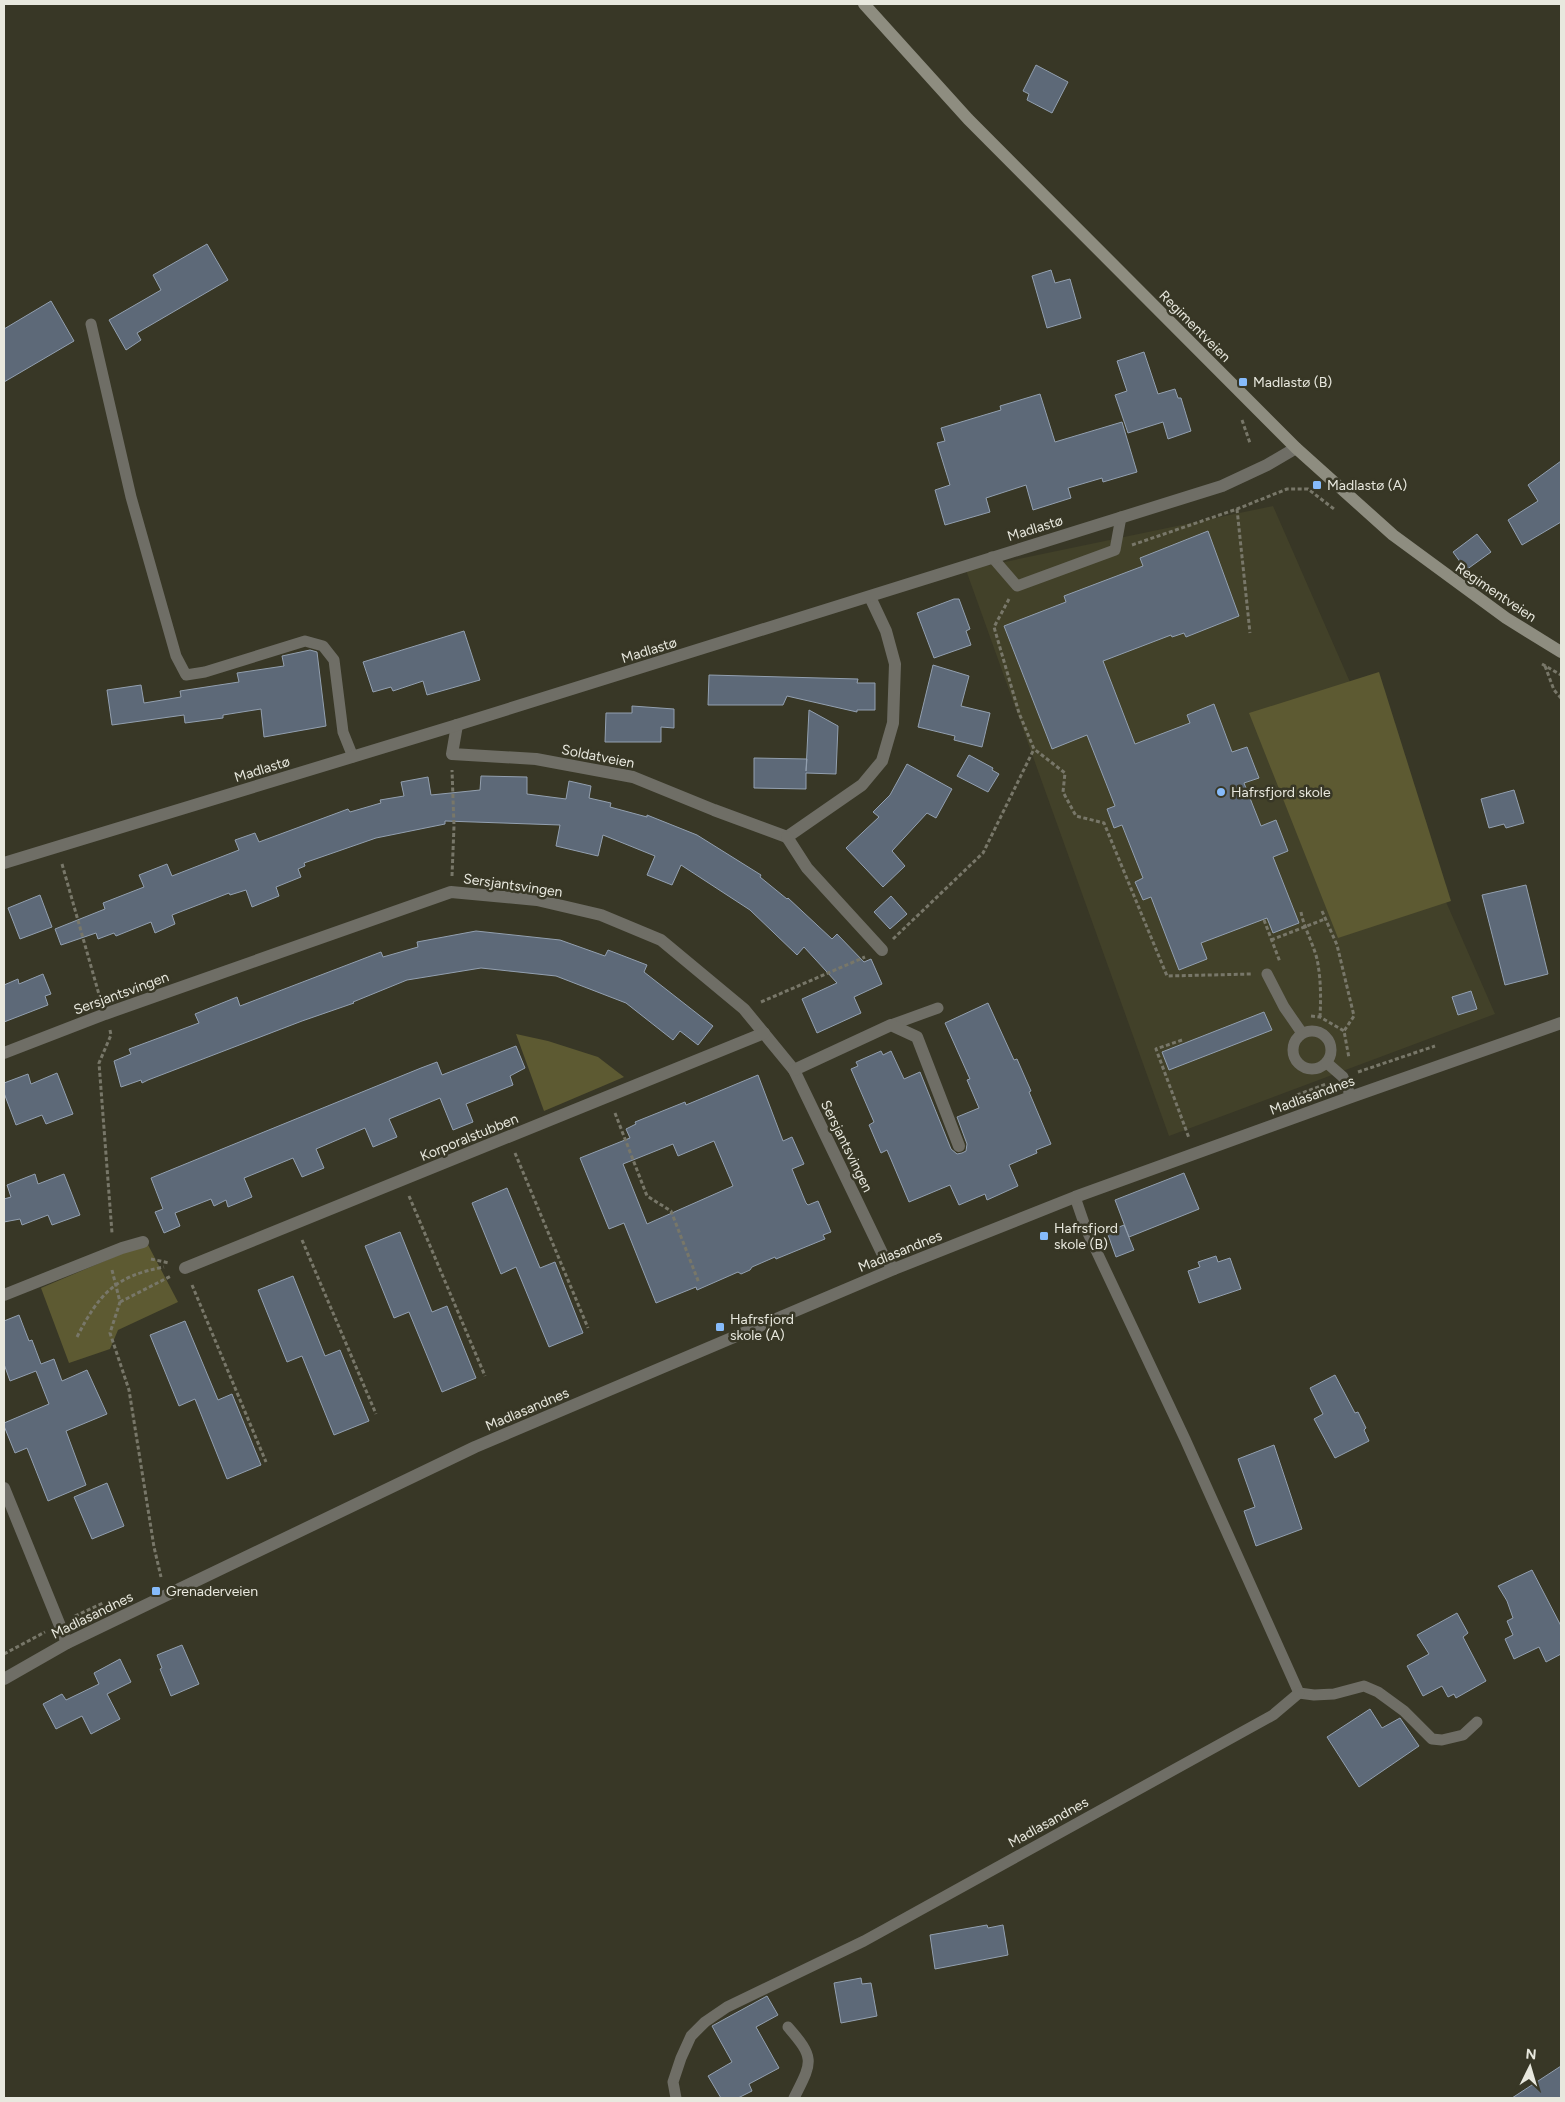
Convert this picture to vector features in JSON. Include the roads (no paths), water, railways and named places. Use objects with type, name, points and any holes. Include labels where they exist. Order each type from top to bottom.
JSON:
[{"type":"main road","name":"Regimentveien","points":[[864,4],[975,126],[1296,448],[1392,535],[1498,612],[1561,652]]},
{"type":"street","name":"Madlastø","points":[[4,863],[457,725],[1222,486],[1267,465],[1296,448]]},
{"type":"street","points":[[870,597],[886,631],[895,664],[893,724],[882,761],[862,785],[787,837],[807,868],[882,950]]},
{"type":"street","name":"Soldatveien","points":[[457,725],[452,754],[536,759],[633,777],[787,837]]},
{"type":"street","name":"Sersjantsvingen","points":[[4,1053],[105,1014],[451,892],[537,900],[601,915],[661,940],[744,1010],[764,1033],[794,1070],[884,1257],[894,1269]]},
{"type":"street","name":"Madlasandnes","points":[[4,1679],[67,1643],[475,1447],[894,1269],[1075,1197],[1561,1023]]},
{"type":"street","points":[[794,1070],[891,1025],[917,1037],[959,1146]]},
{"type":"street","name":"Korporalstubben","points":[[185,1268],[764,1033]]},
{"type":"street","points":[[4,1295],[113,1251],[130,1251],[143,1242]]},
{"type":"street","points":[[4,1489],[67,1643]]},
{"type":"lane","points":[[91,324],[131,497],[176,656],[186,675],[205,672],[305,641],[323,646],[334,660],[343,732],[353,757]]},
{"type":"lane","points":[[992,557],[1017,586],[1115,550],[1121,517]]},
{"type":"lane","points":[[1267,974],[1284,1007],[1302,1033]]},
{"type":"lane","points":[[891,1025],[938,1008]]},
{"type":"lane","points":[[1315,1031],[1327,1038],[1332,1051],[1327,1064],[1315,1070],[1302,1068],[1293,1057],[1293,1044],[1302,1033],[1315,1031]]},
{"type":"lane","points":[[1327,1064],[1342,1077],[1351,1097]]},
{"type":"lane","points":[[1075,1197],[1086,1229],[1185,1439],[1300,1693],[1314,1695],[1334,1694],[1364,1686],[1378,1692],[1404,1711],[1432,1739],[1442,1740],[1463,1735],[1477,1722]]},
{"type":"lane","name":"Madlasandnes","points":[[676,2098],[674,2082],[681,2058],[691,2036],[705,2022],[727,2007],[864,1941],[1273,1715],[1300,1693]]},
{"type":"lane","points":[[788,2027],[806,2048],[809,2068],[794,2098]]},
{"type":"place","name":"Madlastø (B)","points":[[1243,382]]},
{"type":"place","name":"Madlastø (A)","points":[[1317,485]]},
{"type":"place","name":"Hafrsfjord skole","points":[[1221,792]]},
{"type":"place","name":"Hafrsfjord skole (B)","points":[[1044,1236]]},
{"type":"place","name":"Hafrsfjord skole (A)","points":[[720,1327]]},
{"type":"place","name":"Grenaderveien","points":[[156,1591]]}]
